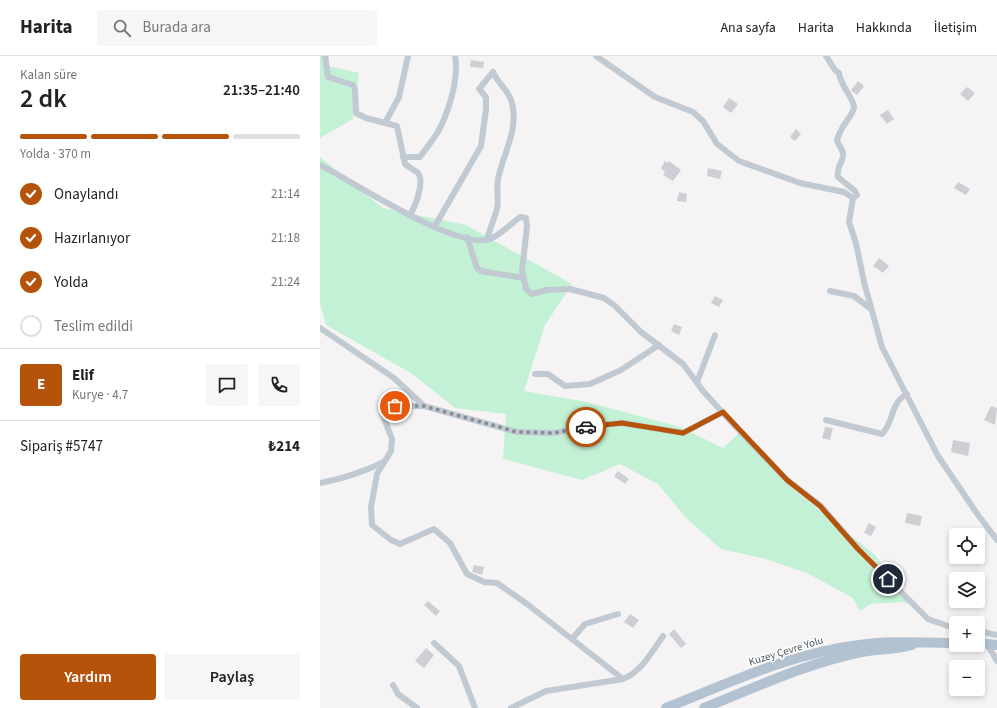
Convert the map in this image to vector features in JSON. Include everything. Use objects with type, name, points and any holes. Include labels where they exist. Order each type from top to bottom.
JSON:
[{"type":"main road","name":"Kuzey Çevre Yolu","points":[[666,708],[742,677],[830,649],[897,641],[949,643]]},
{"type":"main road","name":"Kuzey Çevre Yolu","points":[[704,708],[782,677],[823,663],[858,653],[900,648],[919,642]]},
{"type":"street","points":[[325,56],[328,77],[350,84],[354,87],[356,113],[366,118],[397,126],[405,164],[420,177],[418,201],[410,215]]},
{"type":"street","points":[[385,123],[400,97],[408,56]]},
{"type":"street","points":[[403,157],[420,157],[441,126],[449,103],[454,78],[455,56]]},
{"type":"street","points":[[596,56],[655,97],[693,112],[703,122],[717,144],[739,161],[800,183],[844,192],[853,198]]},
{"type":"street","points":[[826,56],[835,70],[839,73],[842,85],[852,100],[854,107],[852,114],[840,130],[837,141],[843,153],[843,157],[837,168],[838,177],[855,191],[857,195],[853,198],[849,222],[882,347],[938,456],[997,540]]},
{"type":"street","points":[[435,226],[481,146],[486,109],[486,97],[479,89],[493,72],[495,78],[508,91],[513,104],[514,118],[512,134],[498,178],[497,208],[487,239]]},
{"type":"street","points":[[320,164],[410,215],[435,226],[478,240],[487,239],[520,218],[526,218],[527,226],[522,271],[526,290],[532,294],[547,290],[570,289],[604,298],[614,305],[641,332],[683,364],[723,412],[787,480],[820,506],[858,549],[928,619],[949,626]]},
{"type":"street","points":[[467,237],[477,268],[481,271],[524,278]]},
{"type":"street","points":[[830,291],[854,296],[871,309]]},
{"type":"street","points":[[320,328],[394,378],[424,406]]},
{"type":"street","points":[[697,382],[715,335]]},
{"type":"street","points":[[535,374],[548,374],[565,386],[590,384],[621,370],[658,345]]},
{"type":"street","points":[[826,420],[882,434],[889,424],[898,399],[907,394]]},
{"type":"street","points":[[623,679],[497,583],[484,582],[467,574],[450,543],[434,529],[400,544],[391,540],[372,524],[371,507],[376,479],[391,451],[392,439],[384,420],[382,413],[383,410],[389,406],[424,406],[517,432],[554,433],[597,425],[622,423],[683,433],[723,412]]},
{"type":"street","points":[[320,483],[359,473],[384,462]]},
{"type":"street","points":[[572,639],[585,624],[618,614]]},
{"type":"street","points":[[985,632],[997,635]]},
{"type":"street","points":[[511,708],[546,691],[623,679],[630,676],[644,663],[663,636]]},
{"type":"street","points":[[434,644],[459,666],[475,708]]},
{"type":"street","points":[[987,644],[997,661]]},
{"type":"street","points":[[393,685],[398,694],[417,708]]},
{"type":"green space","points":[[320,56],[329,56],[328,66],[359,73],[353,119],[320,138]]},
{"type":"green space","points":[[320,157],[383,208],[466,225],[572,284],[545,325],[524,391],[587,402],[680,427],[723,448],[739,433],[791,487],[875,555],[915,607],[903,602],[870,604],[860,611],[853,598],[809,574],[766,559],[721,549],[687,519],[658,484],[620,464],[582,480],[503,459],[506,414],[455,408],[411,373],[326,325],[320,304]]},
{"type":"building","points":[[471,60],[484,62],[483,68],[470,67]]},
{"type":"building","points":[[858,81],[864,86],[857,95],[851,90]]},
{"type":"building","points":[[967,87],[975,93],[968,101],[960,94]]},
{"type":"building","points":[[729,98],[738,104],[731,113],[723,107]]},
{"type":"building","points":[[888,110],[894,119],[887,124],[880,115]]},
{"type":"building","points":[[796,129],[801,134],[795,141],[790,137]]},
{"type":"building","points":[[665,161],[668,163],[669,161],[681,170],[673,181],[663,175],[665,172],[661,168]]},
{"type":"building","points":[[708,168],[722,171],[720,179],[707,176]]},
{"type":"building","points":[[958,182],[970,189],[966,195],[954,188]]},
{"type":"building","points":[[679,192],[687,194],[686,202],[677,201]]},
{"type":"building","points":[[879,258],[889,266],[883,273],[873,266]]},
{"type":"building","points":[[715,296],[723,300],[719,307],[711,303]]},
{"type":"building","points":[[674,324],[682,327],[679,335],[671,331]]},
{"type":"building","points":[[991,406],[997,408],[995,425],[984,420]]},
{"type":"building","points":[[825,427],[833,428],[830,440],[822,438]]},
{"type":"building","points":[[953,440],[970,443],[968,456],[951,452]]},
{"type":"building","points":[[618,471],[629,479],[625,484],[614,476]]},
{"type":"building","points":[[907,513],[922,516],[920,526],[905,523]]},
{"type":"building","points":[[869,523],[876,527],[871,536],[864,533]]},
{"type":"building","points":[[474,565],[484,567],[482,575],[472,572]]},
{"type":"building","points":[[428,601],[440,611],[436,616],[424,605]]},
{"type":"building","points":[[630,614],[639,620],[633,628],[624,622]]},
{"type":"building","points":[[674,629],[686,644],[681,648],[669,634]]},
{"type":"building","points":[[426,648],[434,655],[424,668],[415,661]]},
{"type":"way so far","points":[[395,406],[424,406],[517,432],[554,433],[586,427]]},
{"type":"route","points":[[586,427],[622,423],[683,433],[723,412],[787,480],[820,506],[858,549],[888,579]]}]
